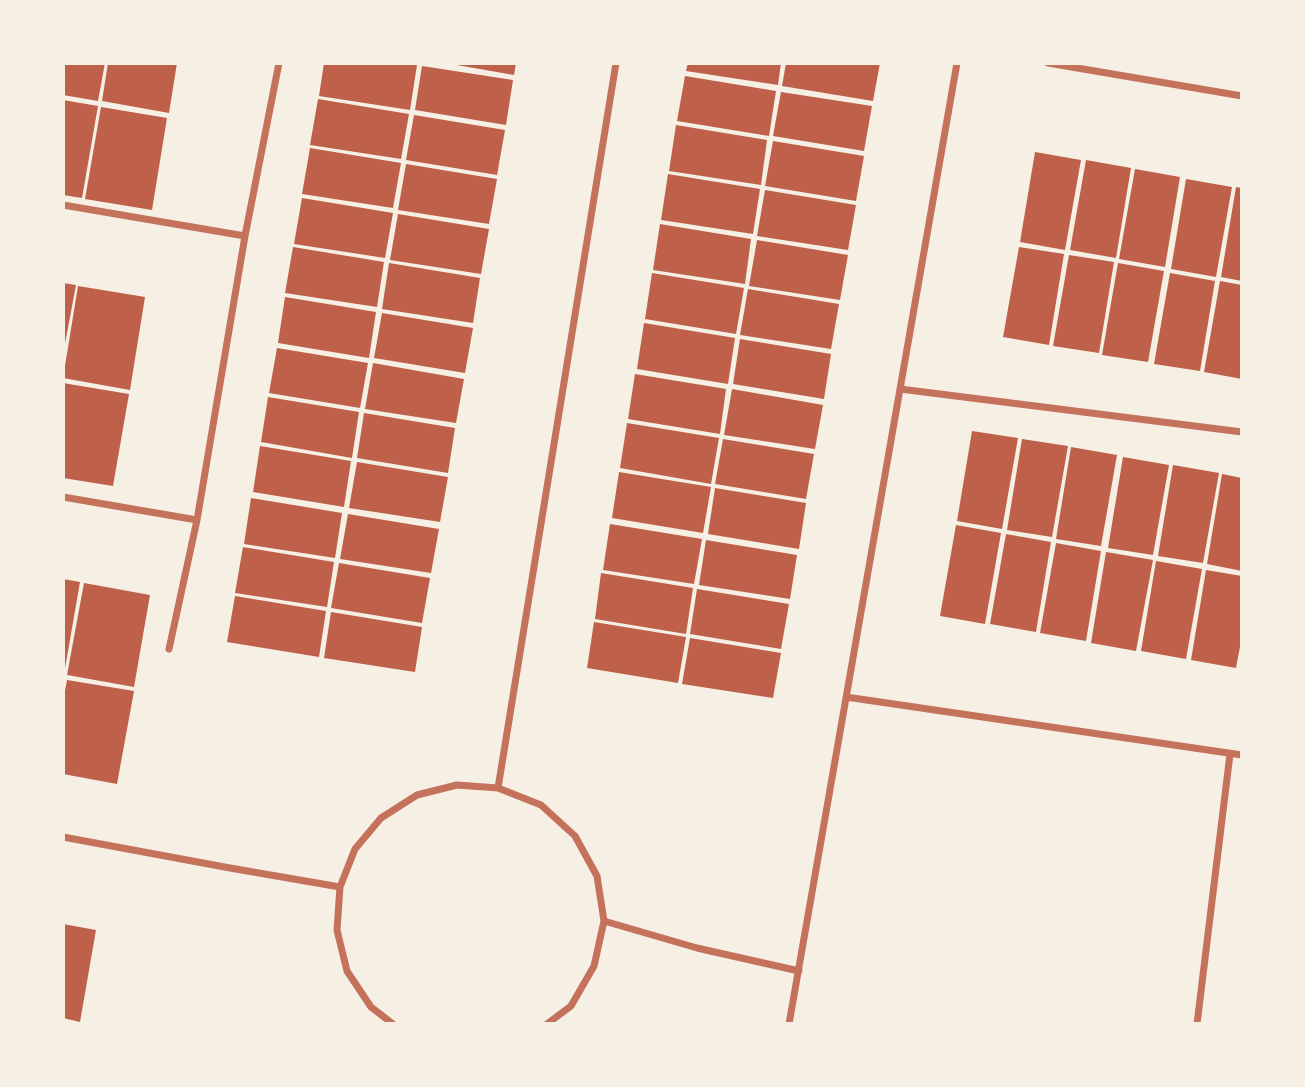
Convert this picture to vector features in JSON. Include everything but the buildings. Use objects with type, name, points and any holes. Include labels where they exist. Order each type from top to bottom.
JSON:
[{"type":"street","points":[[169,649],[197,520],[245,236],[279,63]]},
{"type":"street","points":[[498,788],[616,63]]},
{"type":"street","points":[[789,1024],[957,63]]},
{"type":"street","points":[[1048,63],[1242,96]]},
{"type":"street","points":[[63,205],[245,236]]},
{"type":"street","points":[[900,389],[1242,432]]},
{"type":"street","points":[[63,497],[197,520]]},
{"type":"street","points":[[846,697],[1242,755]]},
{"type":"street","points":[[1197,1024],[1230,754]]},
{"type":"street","points":[[393,1024],[370,1007],[347,971],[337,930],[340,887],[355,849],[381,818],[417,795],[457,785],[498,788],[541,805],[575,836],[597,876],[604,921],[594,967],[571,1006],[547,1024]]},
{"type":"street","points":[[63,837],[340,887]]},
{"type":"street","points":[[604,921],[697,948],[799,971]]}]
